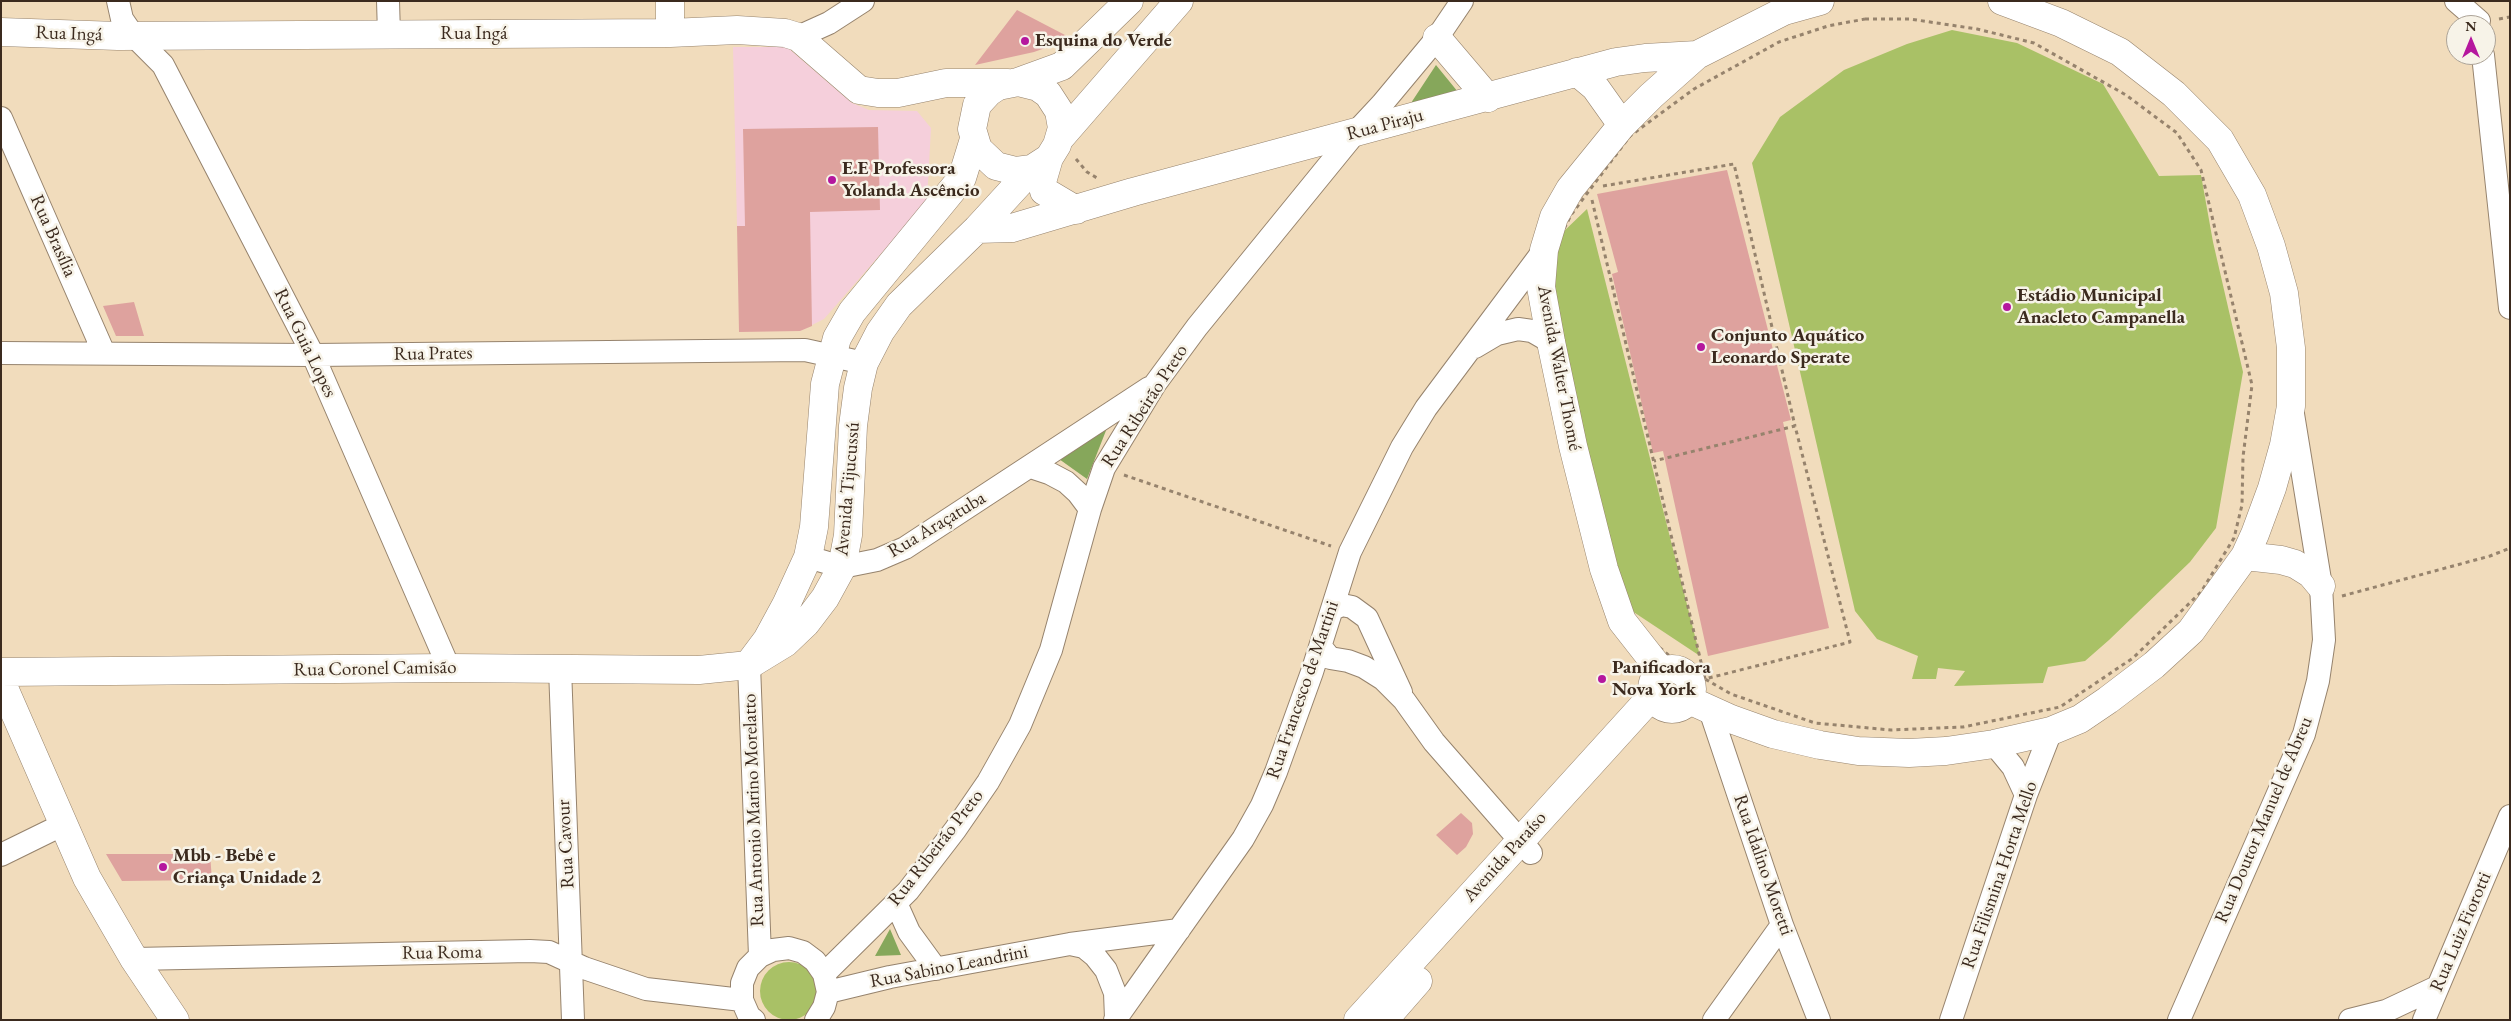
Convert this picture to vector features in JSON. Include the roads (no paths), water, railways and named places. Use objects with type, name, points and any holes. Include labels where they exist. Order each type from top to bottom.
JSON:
[{"type":"street","name":"Rua Guia Lopes","points":[[118,1],[122,19],[133,35],[164,64],[313,355],[448,668]]},
{"type":"street","points":[[388,1],[388,34]]},
{"type":"street","points":[[670,1],[670,33]]},
{"type":"street","points":[[863,1],[830,22],[798,37],[859,90],[878,94],[963,82],[1013,83],[1038,87],[1053,101],[1060,116],[1042,182],[1044,191],[1076,210]]},
{"type":"street","name":"Avenida Tijucussú","points":[[748,665],[767,640],[786,606],[808,557],[814,527],[825,384],[837,338],[852,312],[962,178],[982,98],[998,86],[1013,83],[1062,66],[1129,1]]},
{"type":"street","name":"Avenida Tijucussú","points":[[748,665],[785,643],[806,623],[825,598],[842,567],[848,534],[853,426],[864,363],[880,332],[899,305],[977,228],[1053,147],[1179,1]]},
{"type":"street","name":"Rua Ribeirão Preto","points":[[826,983],[896,903],[956,830],[988,782],[1020,725],[1051,650],[1090,509],[1104,468],[1156,384],[1197,327],[1354,133],[1382,104],[1437,38],[1462,1]]},
{"type":"street","name":"Avenida Walter Thomé","points":[[1681,694],[1622,621],[1613,598],[1573,446],[1551,342],[1542,287],[1544,250],[1554,217],[1570,189],[1622,124],[1697,55],[1784,11],[1820,1]]},
{"type":"street","points":[[1681,694],[1773,734],[1820,745],[1858,751],[1909,753],[1994,744],[2051,731],[2080,719],[2154,666],[2191,631],[2245,556],[2272,488],[2284,445],[2291,406],[2291,348],[2282,283],[2271,246],[2252,196],[2220,140],[2174,94],[2120,52],[2062,22],[2002,1]]},
{"type":"street","points":[[2456,1],[2477,15]]},
{"type":"street","name":"Rua Ingá","points":[[1,32],[133,35],[670,33],[737,30],[785,33],[798,37]]},
{"type":"street","points":[[1437,38],[1488,98]]},
{"type":"street","name":"Rua Piraju","points":[[977,228],[1012,228],[1133,192],[1488,98],[1577,72],[1645,58],[1697,55]]},
{"type":"street","points":[[2484,65],[2510,308]]},
{"type":"street","points":[[1577,72],[1595,87],[1622,124]]},
{"type":"street","points":[[925,88],[950,93],[961,102],[982,155],[996,166],[1016,171],[1053,147]]},
{"type":"street","name":"Rua Brasília","points":[[1,118],[104,353]]},
{"type":"street","name":"Rua Francesco de Martini","points":[[1116,1019],[1243,839],[1262,805],[1276,772],[1320,647],[1350,552],[1402,447],[1426,408],[1544,250]]},
{"type":"street","name":"Rua Francesco de Martini","points":[[1470,350],[1497,334],[1518,329],[1532,331],[1551,342]]},
{"type":"street","name":"Rua Prates","points":[[1,353],[313,355],[805,350],[864,363]]},
{"type":"street","name":"Rua Araçatuba","points":[[808,557],[842,567],[877,560],[905,548],[1156,384]]},
{"type":"street","name":"Rua Doutor Manuel de Abreu","points":[[2186,1016],[2304,734],[2318,681],[2324,640],[2322,593],[2291,406]]},
{"type":"street","points":[[1031,467],[1050,473],[1066,482],[1078,493],[1090,509]]},
{"type":"street","points":[[2245,556],[2281,560],[2295,564],[2311,574],[2322,593]]},
{"type":"street","points":[[1333,609],[1342,606],[1352,606],[1367,618],[1404,700]]},
{"type":"street","points":[[1320,647],[1330,658],[1348,661],[1364,667],[1383,678],[1404,700],[1434,742],[1526,846]]},
{"type":"street","name":"Rua Coronel Camisão","points":[[1,672],[448,668],[699,670],[748,665]]},
{"type":"street","name":"Rua Antonio Marino Morelatto","points":[[748,665],[760,956]]},
{"type":"street","name":"Rua Cavour","points":[[560,668],[573,1020]]},
{"type":"street","points":[[1,681],[62,825],[91,886],[134,959],[175,1020]]},
{"type":"street","name":"Avenida Paraíso","points":[[1358,1020],[1526,846],[1681,694]]},
{"type":"street","name":"Rua Idalino Moretti","points":[[1681,694],[1782,925],[1819,1020]]},
{"type":"street","name":"Rua Filismina Horta Mello","points":[[1951,1020],[2026,795],[2051,731]]},
{"type":"street","points":[[1994,744],[2013,767],[2026,795]]},
{"type":"street","points":[[1,855],[62,825]]},
{"type":"street","name":"Rua Luiz Fiorotti","points":[[2424,1020],[2508,826]]},
{"type":"street","name":"Avenida Paraíso","points":[[1384,1020],[1526,846]]},
{"type":"street","points":[[896,903],[909,932],[936,969]]},
{"type":"street","points":[[1714,1020],[1782,925]]},
{"type":"street","name":"Rua Sabino Leandrini","points":[[826,983],[936,969],[1070,944],[1179,930]]},
{"type":"street","points":[[1070,944],[1084,947],[1095,956],[1106,970],[1115,994],[1116,1019]]},
{"type":"street","points":[[754,1020],[749,1016],[742,1000],[742,984],[748,968],[760,956],[773,950],[788,948],[796,950],[816,961],[826,983],[824,1006],[816,1020]]},
{"type":"street","name":"Rua Roma","points":[[134,959],[550,952],[598,974],[646,989],[742,1000]]},
{"type":"street","points":[[2350,1020],[2386,1011],[2437,987]]},
{"type":"place","name":"Esquina do Verde","points":[[1025,41]]},
{"type":"place","name":"E.E Professora Yolanda Ascêncio","points":[[832,180]]},
{"type":"place","name":"Estádio Municipal Anacleto Campanella","points":[[2007,307]]},
{"type":"place","name":"Conjunto Aquático Leonardo Sperate","points":[[1701,347]]},
{"type":"place","name":"Panificadora Nova York","points":[[1602,679]]},
{"type":"place","name":"Mbb - Bebê e Criança Unidade 2","points":[[163,867]]}]
